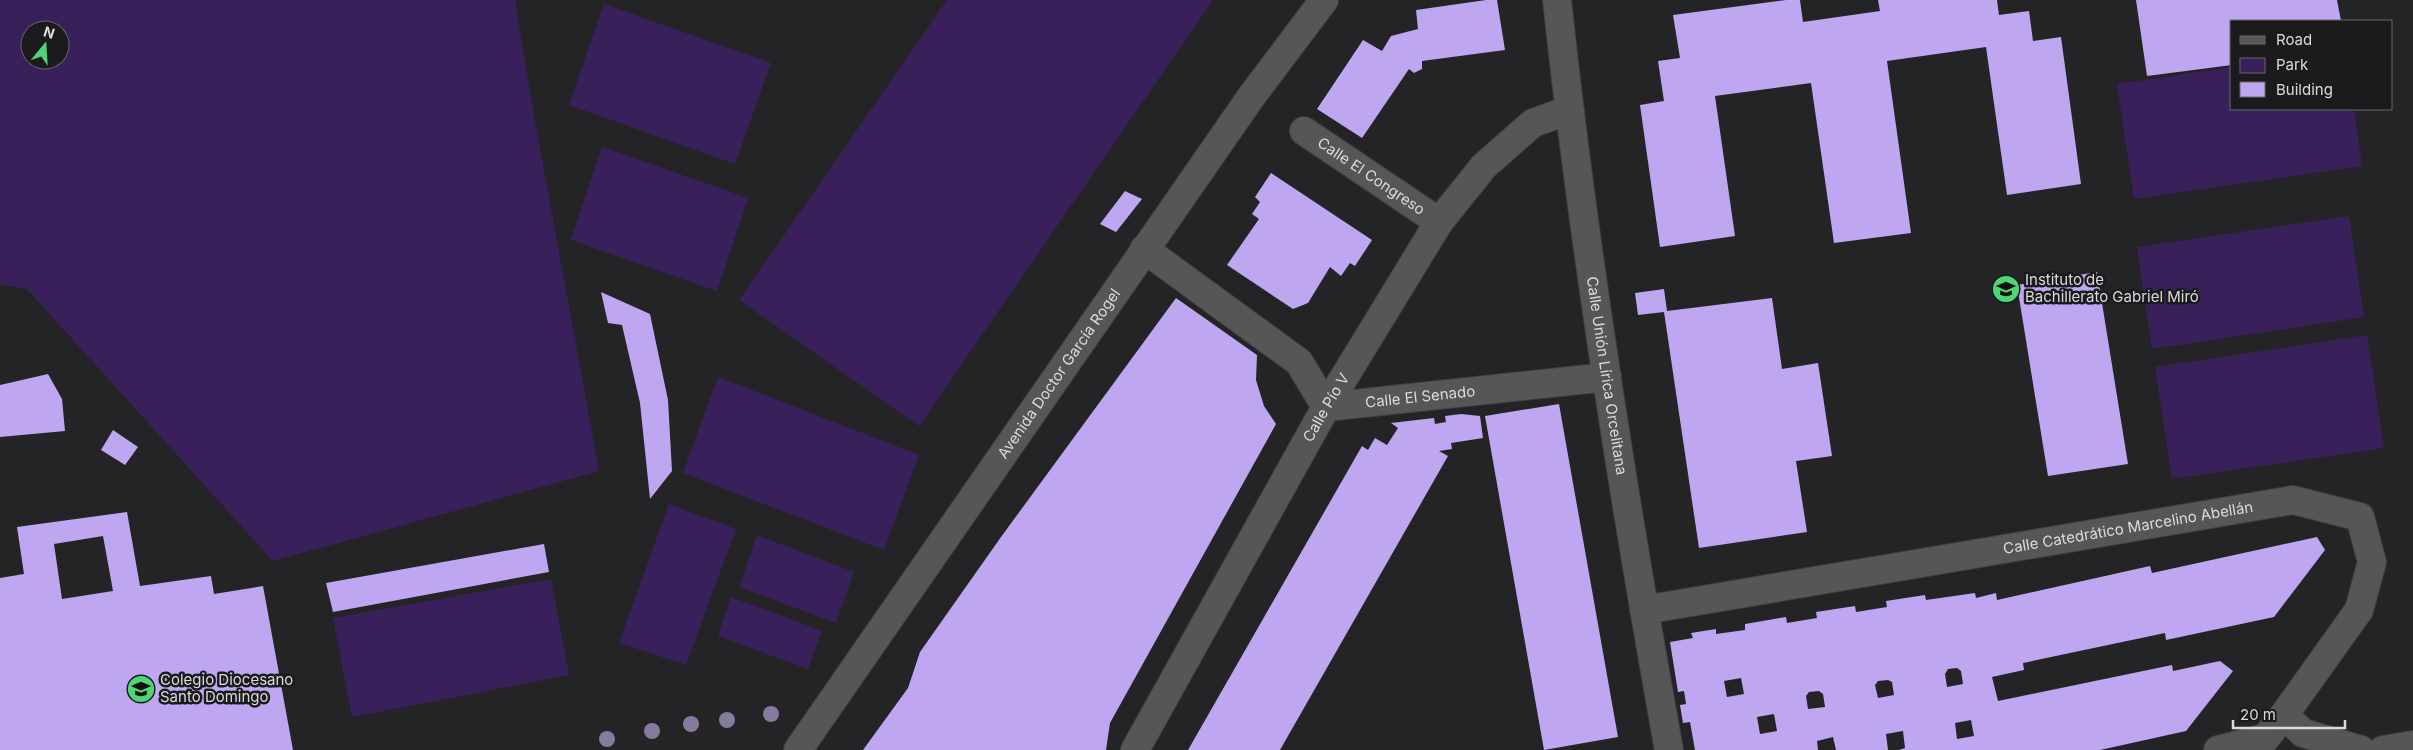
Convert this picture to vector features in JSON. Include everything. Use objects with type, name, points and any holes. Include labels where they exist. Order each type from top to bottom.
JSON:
[{"type":"street","name":"Avenida Doctor García Rogel","points":[[798,750],[1144,249],[1251,97],[1324,0]]},
{"type":"street","name":"Calle Unión Lírica Orcelitana","points":[[1557,0],[1569,110],[1607,377],[1644,610],[1669,750]]},
{"type":"street","name":"Calle Pío V","points":[[1135,750],[1326,407],[1439,222],[1484,166],[1526,129],[1533,123],[1569,110]]},
{"type":"street","name":"Calle El Congreso","points":[[1304,131],[1439,222]]},
{"type":"street","points":[[1144,249],[1300,362],[1326,407]]},
{"type":"street","name":"Calle El Senado","points":[[1326,407],[1607,377]]},
{"type":"street","name":"Calle Catedrático Marcelino Abellán","points":[[1644,610],[2293,500],[2360,517],[2372,562],[2359,610],[2284,715],[2260,744]]},
{"type":"street","points":[[2284,715],[2303,733],[2361,750]]},
{"type":"street","points":[[2218,750],[2260,744]]},
{"type":"street","points":[[2383,750],[2413,745]]},
{"type":"green space","points":[[0,0],[515,0],[533,110],[599,471],[273,561],[27,289],[0,284]]},
{"type":"green space","points":[[947,0],[1213,0],[919,426],[739,300]]},
{"type":"green space","points":[[604,4],[771,63],[735,164],[569,105]]},
{"type":"green space","points":[[2230,67],[2230,110],[2354,110],[2362,166],[2134,199],[2117,84]]},
{"type":"green space","points":[[602,147],[748,198],[717,291],[571,240]]},
{"type":"green space","points":[[2349,216],[2364,317],[2152,349],[2137,247]]},
{"type":"green space","points":[[2367,335],[2384,448],[2172,479],[2155,367]]},
{"type":"green space","points":[[718,377],[919,455],[884,550],[683,473]]},
{"type":"green space","points":[[669,504],[736,529],[686,665],[619,643]]},
{"type":"green space","points":[[757,535],[854,572],[836,623],[739,587]]},
{"type":"green space","points":[[551,579],[569,675],[352,717],[333,618]]},
{"type":"green space","points":[[731,597],[822,631],[808,669],[718,636]]},
{"type":"building","points":[[1497,0],[1505,50],[1422,61],[1422,69],[1414,73],[1409,69],[1362,138],[1317,109],[1363,40],[1382,51],[1391,36],[1418,29],[1416,10]]},
{"type":"building","points":[[1786,0],[1800,0],[1803,22],[1880,11],[1878,0],[1997,0],[1999,15],[2029,11],[2033,41],[2061,37],[2081,184],[2007,195],[1986,47],[1887,61],[1911,233],[1834,243],[1811,83],[1715,96],[1735,236],[1660,247],[1640,105],[1664,101],[1658,61],[1680,58],[1673,15]]},
{"type":"building","points":[[2136,0],[2337,0],[2341,20],[2230,20],[2230,65],[2147,76]]},
{"type":"building","points":[[1271,173],[1372,240],[1355,266],[1350,263],[1341,276],[1330,267],[1308,303],[1293,309],[1227,265],[1259,219],[1252,214],[1260,202],[1255,197]]},
{"type":"building","points":[[1125,191],[1142,199],[1116,232],[1100,224]]},
{"type":"building","points":[[2097,272],[2128,464],[2048,476],[2017,285]]},
{"type":"building","points":[[1664,289],[1667,311],[1772,298],[1782,369],[1818,363],[1832,456],[1796,461],[1807,532],[1699,548],[1664,312],[1638,315],[1635,293]]},
{"type":"building","points":[[601,292],[650,314],[668,400],[672,471],[650,499],[640,403],[622,325],[608,323]]},
{"type":"building","points":[[1176,298],[1257,355],[1256,380],[1264,406],[1276,424],[1110,723],[1106,750],[863,750],[908,688],[920,652],[1001,537]]},
{"type":"building","points":[[48,374],[62,399],[65,431],[0,437],[0,385]]},
{"type":"building","points":[[1559,404],[1618,737],[1544,750],[1485,416]]},
{"type":"building","points":[[1461,414],[1480,416],[1483,438],[1451,443],[1452,449],[1439,451],[1448,456],[1280,750],[1188,750],[1362,446],[1368,450],[1375,438],[1387,445],[1398,428],[1391,423],[1434,418],[1435,424],[1446,422],[1445,416]]},
{"type":"building","points":[[113,430],[138,447],[125,465],[101,450]]},
{"type":"building","name":"Colegio Diocesano Santo Domingo","points":[[127,512],[140,586],[211,576],[214,594],[263,586],[293,750],[0,750],[0,578],[24,574],[17,527]],"holes":[[[103,536],[113,591],[62,599],[54,544]]]},
{"type":"building","points":[[2317,537],[2325,550],[2274,617],[2166,640],[2165,633],[2023,663],[2024,670],[1992,677],[1998,701],[2172,665],[2173,671],[2220,661],[2233,671],[2186,731],[2100,750],[1899,750],[1905,748],[1903,731],[1886,734],[1888,750],[1836,750],[1833,737],[1817,741],[1818,750],[1695,750],[1690,722],[1683,723],[1680,705],[1686,704],[1684,691],[1678,692],[1670,642],[1693,638],[1691,633],[1716,629],[1716,634],[1745,630],[1745,624],[1786,617],[1787,623],[1817,618],[1816,612],[1855,606],[1856,612],[1887,607],[1886,601],[1925,595],[1926,600],[1975,593],[1976,598],[1996,593],[1997,600],[2150,566],[2152,573]],"holes":[[[1957,668],[1961,671],[1963,684],[1947,687],[1945,674],[1948,669]],[[1741,678],[1744,694],[1727,697],[1724,681]],[[1888,680],[1892,682],[1894,695],[1878,698],[1875,685],[1878,681]],[[1819,691],[1823,694],[1825,707],[1808,709],[1806,696],[1809,692]],[[1774,714],[1777,731],[1760,734],[1757,717]],[[1971,720],[1974,736],[1957,739],[1955,723]]]},
{"type":"building","points":[[544,544],[549,572],[333,612],[326,583]]},
{"type":"place","name":"Instituto de Bachillerato Gabriel Miró","points":[[2006,289]]},
{"type":"place","name":"Colegio Diocesano Santo Domingo","points":[[141,689]]}]
